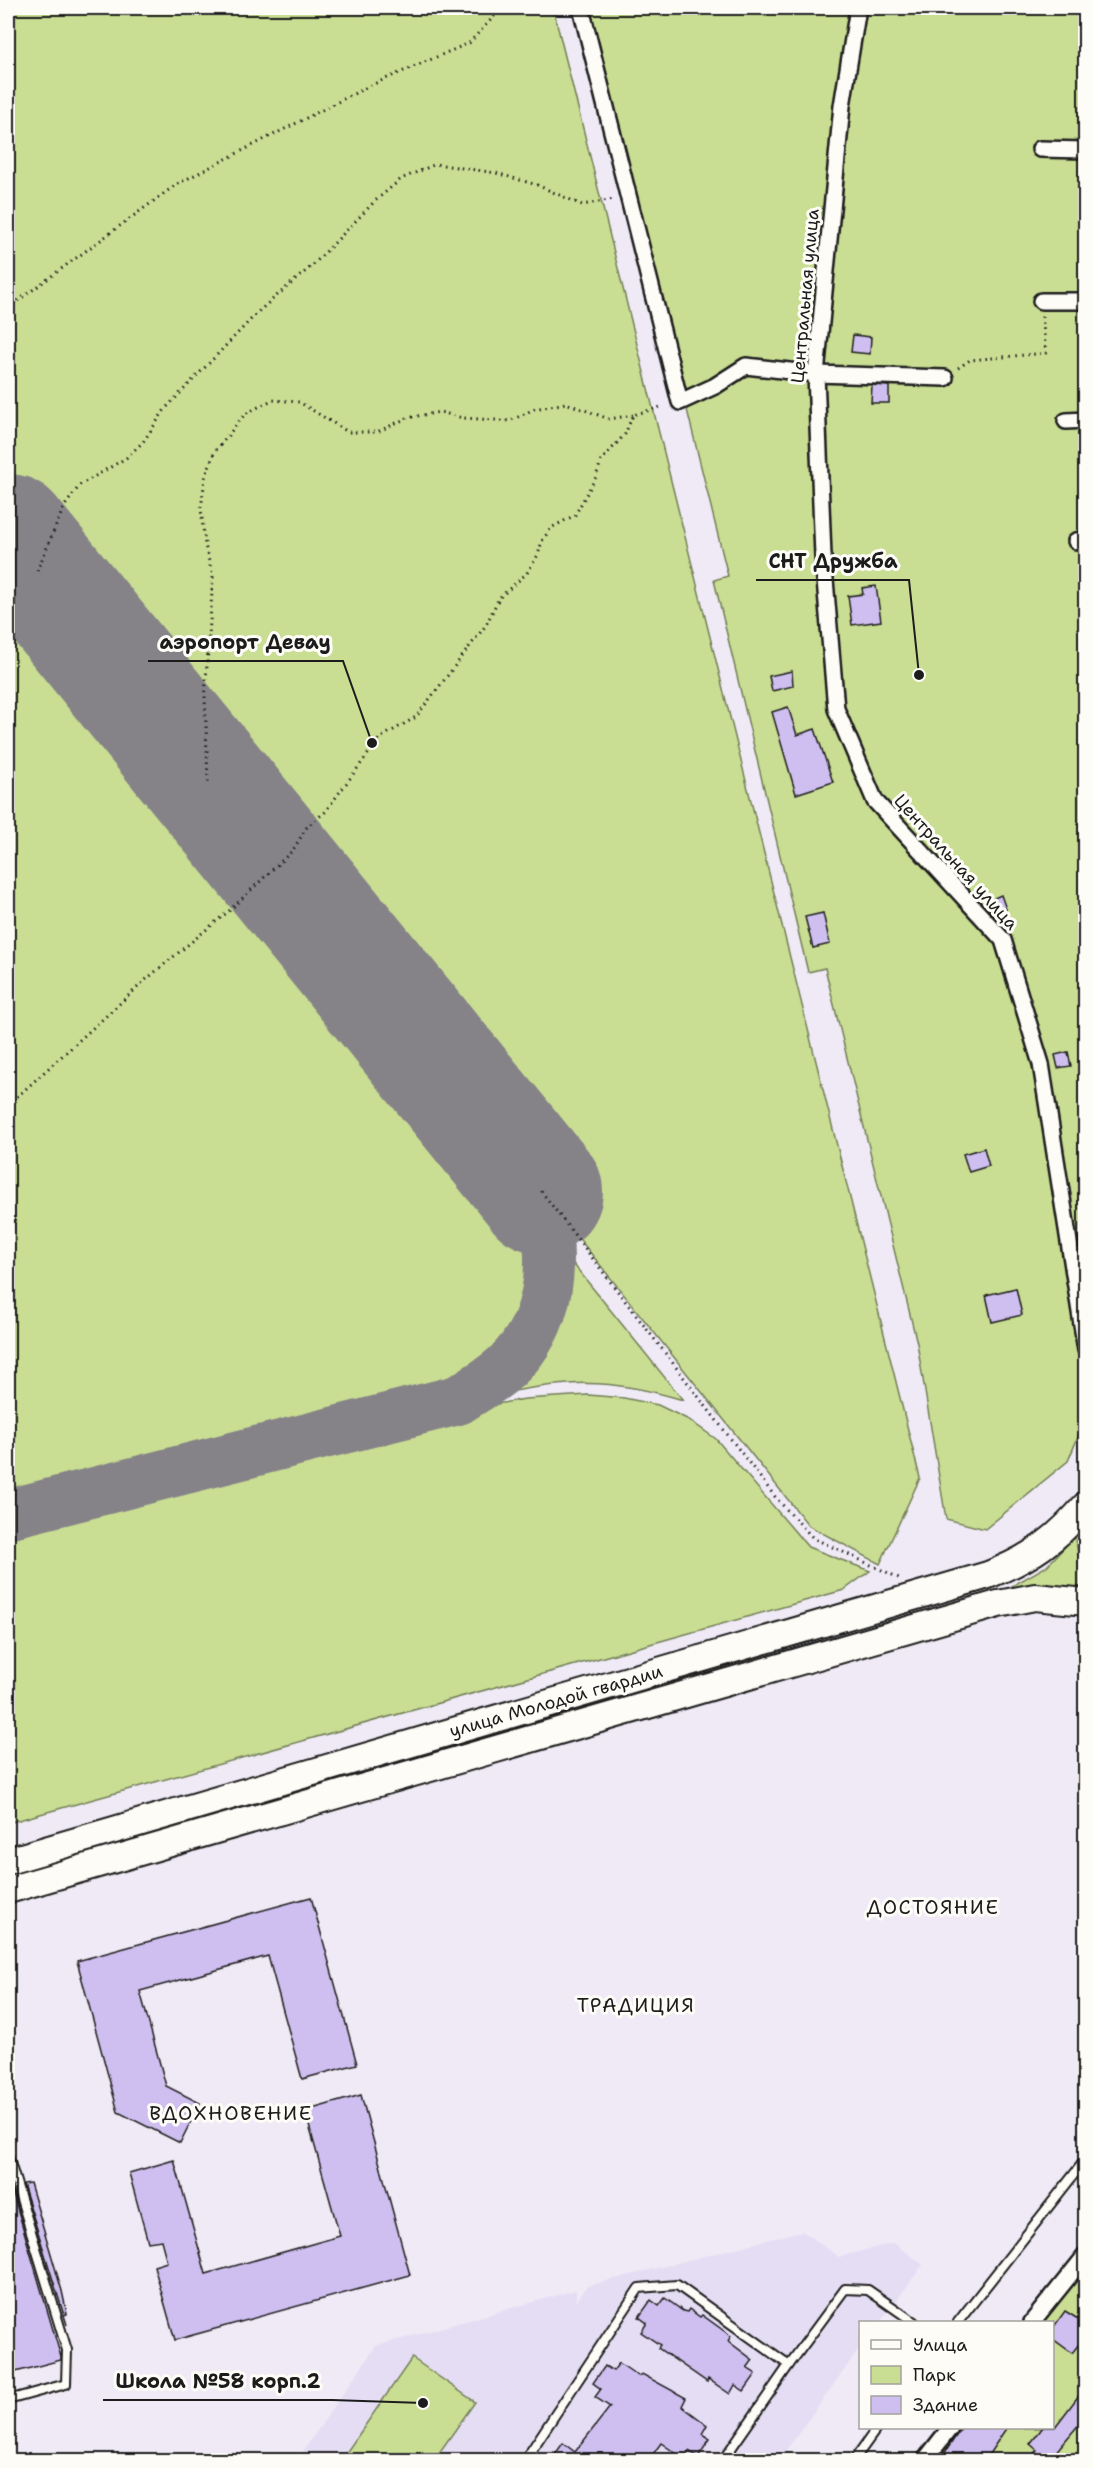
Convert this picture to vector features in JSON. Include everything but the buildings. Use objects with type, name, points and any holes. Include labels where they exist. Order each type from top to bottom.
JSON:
[{"type":"main road","name":"улица Молодой гвардии","points":[[8,1861],[988,1575],[1032,1556],[1048,1544],[1086,1506]]},
{"type":"main road","name":"улица Молодой гвардии","points":[[8,1890],[998,1604],[1043,1597],[1086,1602]]},
{"type":"street","points":[[581,8],[680,402],[715,386],[746,366],[816,374],[945,378]]},
{"type":"street","name":"Центральная улица","points":[[858,8],[842,106],[816,374],[823,556],[836,709],[875,801],[1003,940],[1041,1064],[1086,1350]]},
{"type":"street","points":[[1040,149],[1086,150]]},
{"type":"street","points":[[1041,301],[1086,301]]},
{"type":"street","points":[[1066,421],[1086,420]]},
{"type":"street","points":[[1033,2321],[1086,2255]]},
{"type":"street","points":[[926,2460],[949,2429]]},
{"type":"lane","points":[[8,2156],[67,2350],[66,2385],[8,2400]]},
{"type":"lane","points":[[959,2321],[1086,2159]]},
{"type":"lane","points":[[525,2460],[639,2288],[677,2285],[789,2365]]},
{"type":"lane","points":[[723,2460],[844,2289],[868,2290],[914,2321]]},
{"type":"lane","points":[[854,2460],[876,2429]]},
{"type":"path","points":[[8,308],[177,184],[369,86],[469,44],[502,8]]},
{"type":"path","points":[[37,572],[64,507],[80,486],[126,458],[143,442],[166,408],[260,310],[313,265],[375,201],[401,179],[436,164],[496,173],[537,185],[582,205],[614,199],[626,186]]},
{"type":"path","points":[[945,378],[970,360],[1046,353],[1041,301]]},
{"type":"path","points":[[208,782],[205,696],[213,577],[205,546],[201,509],[205,478],[214,453],[245,414],[272,400],[299,402],[348,432],[376,432],[407,418],[440,412],[463,418],[510,421],[534,409],[566,403],[609,419],[633,416],[680,402]]},
{"type":"path","points":[[8,1105],[149,976],[230,910],[293,850],[307,827],[325,812],[380,738],[416,717],[486,625],[499,598],[527,573],[538,555],[542,541],[551,528],[575,515],[596,477],[601,461],[625,434],[633,416]]},
{"type":"path","points":[[541,1191],[776,1497],[813,1538],[909,1583]]},
{"type":"shaded area","points":[[802,2231],[839,2257],[894,2243],[923,2265],[881,2321],[859,2321],[859,2349],[779,2460],[297,2460],[376,2346],[576,2290],[576,2302],[587,2286]]},
{"type":"green space","points":[[8,8],[553,8],[920,1478],[880,1564],[809,1526],[8,525]]},
{"type":"green space","points":[[588,8],[1085,8],[1085,1420],[1068,1461],[985,1529],[946,1519],[917,1343],[825,968],[808,972],[714,580],[728,576]]},
{"type":"green space","points":[[8,565],[511,1187],[529,1214],[544,1247],[538,1302],[532,1317],[514,1345],[477,1379],[8,1499]]},
{"type":"green space","points":[[562,1250],[683,1400],[632,1387],[587,1383],[541,1387],[490,1396],[534,1353],[550,1327],[560,1298]]},
{"type":"green space","points":[[588,1395],[624,1398],[658,1405],[689,1420],[716,1439],[808,1547],[870,1571],[844,1590],[8,1823],[8,1532],[456,1411],[525,1399]]},
{"type":"green space","points":[[1075,1536],[1085,1598],[1014,1593],[1012,1586],[1047,1566]]},
{"type":"green space","points":[[1085,2253],[1085,2460],[931,2460],[953,2429],[1054,2429],[1054,2321],[1033,2321]]},
{"type":"green space","points":[[412,2358],[475,2402],[434,2460],[341,2460]]},
{"type":"taxiway","points":[[8,1514],[458,1400],[502,1371],[528,1340],[538,1321],[545,1300],[549,1257],[541,1191]]},
{"type":"runway","points":[[8,536],[541,1191]]},
{"type":"place","name":"СНТ Дружба","points":[[919,675]]},
{"type":"place","name":"аэропорт Девау","points":[[372,743]]},
{"type":"place","name":"Школа №58 корп.2","points":[[423,2403]]},
{"type":"district","name":"ДОСТОЯНИЕ","points":[[933,1907]]},
{"type":"district","name":"ТРАДИЦИЯ","points":[[636,2005]]},
{"type":"district","name":"ВДОХНОВЕНИЕ","points":[[231,2113]]}]
